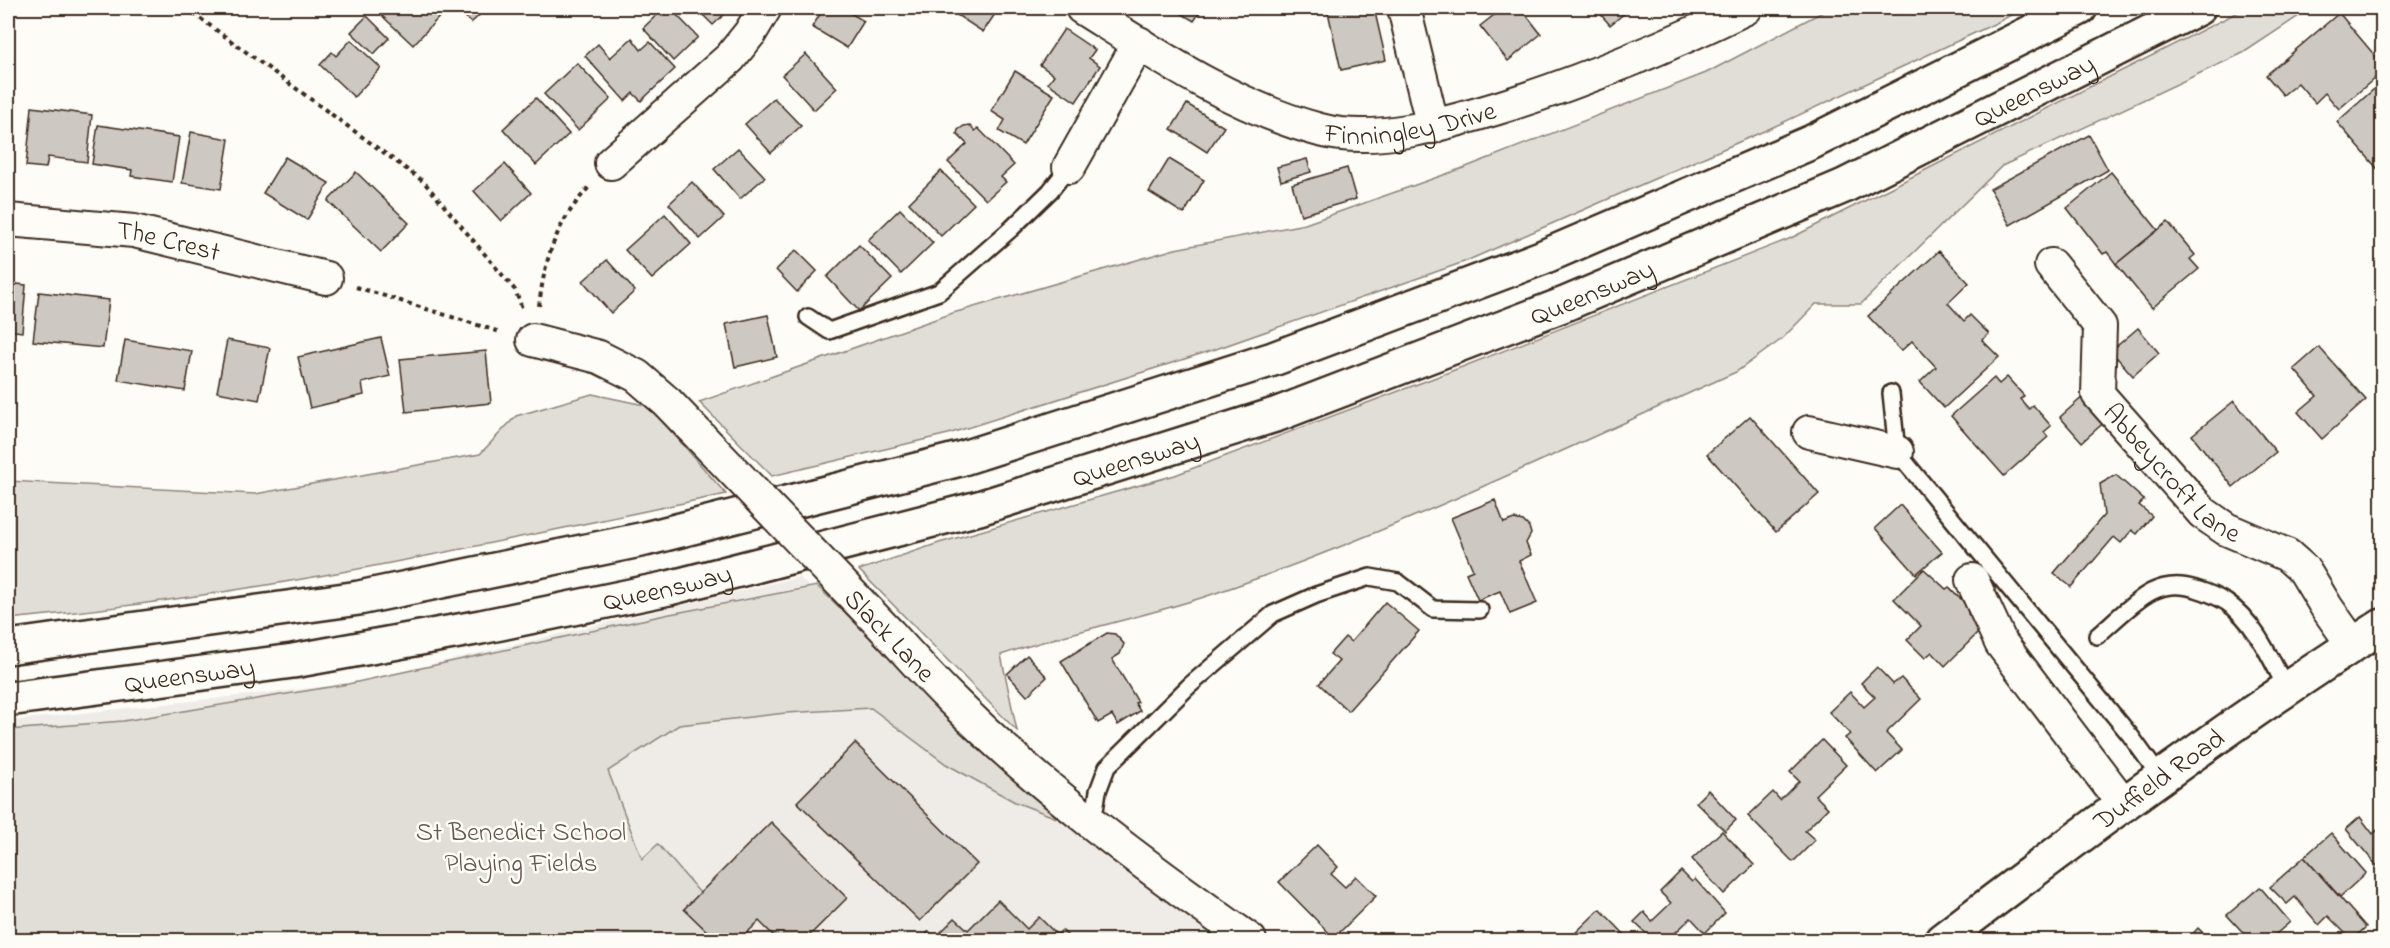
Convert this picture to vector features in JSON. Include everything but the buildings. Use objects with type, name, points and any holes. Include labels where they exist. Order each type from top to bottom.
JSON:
[{"type":"main road","name":"Queensway","points":[[8,647],[359,598],[645,539],[960,459],[1273,359],[1541,258],[1812,142],[2080,8]]},
{"type":"main road","name":"Queensway","points":[[8,699],[293,661],[481,627],[669,588],[978,508],[1256,421],[1565,304],[1844,186],[2198,8]]},
{"type":"main road","name":"Duffield Road","points":[[1942,940],[2286,688],[2382,626]]},
{"type":"street","points":[[611,163],[730,58],[750,33],[765,8]]},
{"type":"street","name":"Finningley Drive","points":[[1082,8],[1231,96],[1322,130],[1351,133],[1392,133],[1433,127],[1548,92],[1612,68],[1746,8]]},
{"type":"street","points":[[1404,8],[1433,127]]},
{"type":"street","points":[[1069,167],[1139,43]]},
{"type":"street","name":"The Crest","points":[[8,220],[134,231],[326,278]]},
{"type":"street","name":"Abbeycroft Lane","points":[[2050,265],[2100,326],[2098,394],[2203,513],[2226,529],[2287,555],[2304,570],[2353,645]]},
{"type":"street","name":"Slack Lane","points":[[533,340],[599,357],[637,376],[667,402],[950,698],[1048,787],[1165,880],[1250,940]]},
{"type":"street","points":[[1809,432],[1897,452]]},
{"type":"street","points":[[1972,580],[2001,643],[2124,805]]},
{"type":"lane","points":[[808,317],[829,331],[939,292],[1050,192],[1069,167]]},
{"type":"lane","points":[[1891,393],[1897,452],[2130,735],[2161,778]]},
{"type":"lane","points":[[1094,823],[1098,791],[1107,767],[1189,686],[1273,614],[1370,577],[1398,582],[1433,609],[1480,610]]},
{"type":"lane","points":[[2097,636],[2149,592],[2169,586],[2187,587],[2211,594],[2226,602],[2239,614],[2262,645],[2286,688]]},
{"type":"path","points":[[186,8],[424,182],[515,290],[533,340]]},
{"type":"path","points":[[533,340],[549,252],[559,227],[575,202],[611,163]]},
{"type":"path","points":[[326,278],[490,330],[533,340]]},
{"type":"shaded area","points":[[799,577],[948,723],[1072,830],[1218,940],[8,940],[8,721],[348,684]]},
{"type":"green space","points":[[1830,8],[2024,8],[1771,128],[1464,262],[1216,349],[948,434],[772,476],[699,402],[953,313],[1175,249],[1305,224],[1466,167],[1706,73]]},
{"type":"green space","points":[[2246,8],[2311,8],[2243,53],[2002,166],[1861,304],[1816,304],[1782,339],[1736,372],[1475,490],[1277,571],[1158,611],[1001,655],[1017,731],[859,570],[939,543],[1175,475],[1439,376],[1789,239]]},
{"type":"green space","points":[[592,394],[649,406],[726,494],[458,550],[279,583],[99,609],[8,619],[8,481],[255,494],[480,454],[516,416]]},
{"type":"green space","name":"St Benedict School Playing Fields","points":[[817,586],[1062,820],[1015,802],[946,764],[871,708],[786,713],[679,725],[608,771],[642,859],[658,844],[700,893],[685,909],[716,940],[8,940],[8,730],[123,721],[348,684],[665,615]]}]
